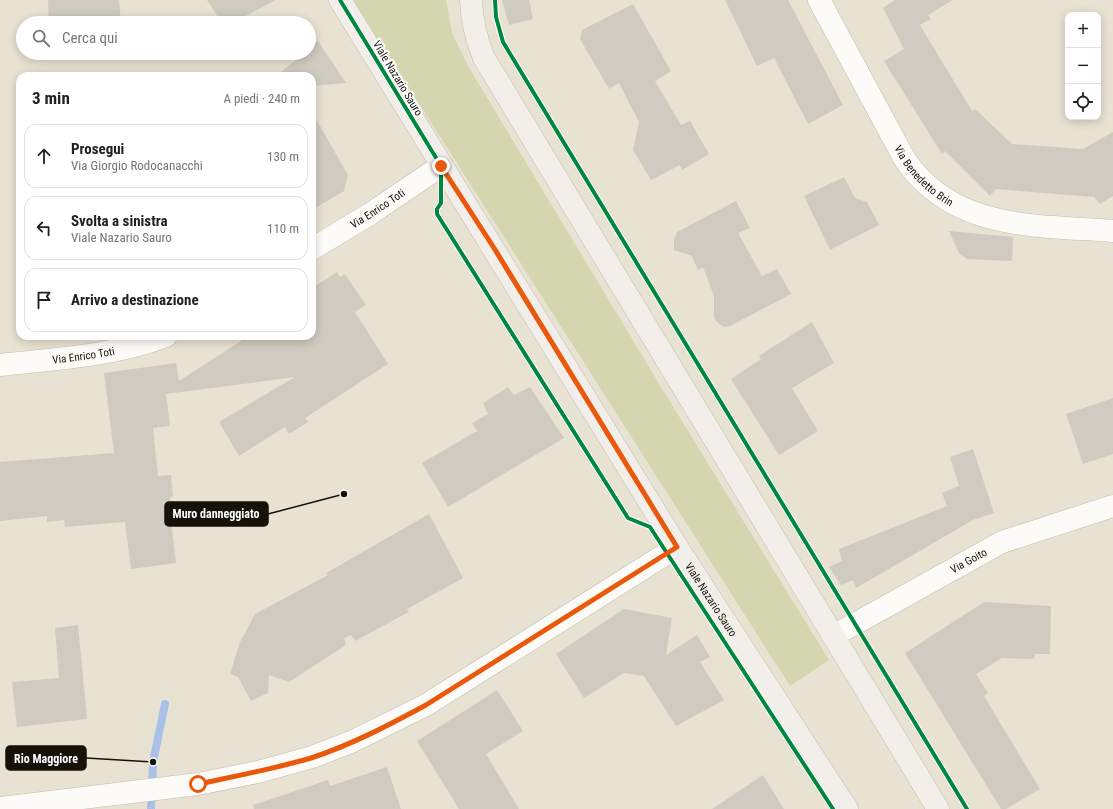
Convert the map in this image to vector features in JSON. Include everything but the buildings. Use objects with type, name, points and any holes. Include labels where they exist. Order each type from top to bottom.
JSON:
[{"type":"main road","name":"Viale Nazario Sauro","points":[[340,0],[677,547],[847,809]]},
{"type":"main road","points":[[470,0],[477,40],[484,58],[832,636],[938,809]]},
{"type":"street","name":"Via Benedetto Brin","points":[[819,0],[904,158],[928,186],[962,208],[987,218],[1014,224],[1113,231]]},
{"type":"street","name":"Via Enrico Toti","points":[[316,247],[370,214],[441,166]]},
{"type":"street","name":"Via Enrico Toti","points":[[0,365],[72,357],[155,340]]},
{"type":"street","name":"Via Goito","points":[[832,636],[1002,542],[1113,506]]},
{"type":"street","points":[[0,808],[108,797],[187,785],[258,772],[312,757],[384,727],[426,705],[677,547]]},
{"type":"green space","points":[[353,0],[446,0],[452,33],[468,66],[664,392],[829,660],[790,686]]},
{"type":"waterway","points":[[151,809],[153,762],[165,704]]},
{"type":"cycle path","points":[[340,0],[441,166],[441,203],[437,209],[437,214],[628,518],[650,527],[833,809]]},
{"type":"cycle path","points":[[495,0],[496,17],[503,42],[967,809]]},
{"type":"place","name":"Muro danneggiato","points":[[344,494]]},
{"type":"place","name":"Rio Maggiore","points":[[153,762]]},
{"type":"route","points":[[198,784],[258,772],[312,757],[384,727],[426,705],[677,547],[494,248],[441,166]]}]
